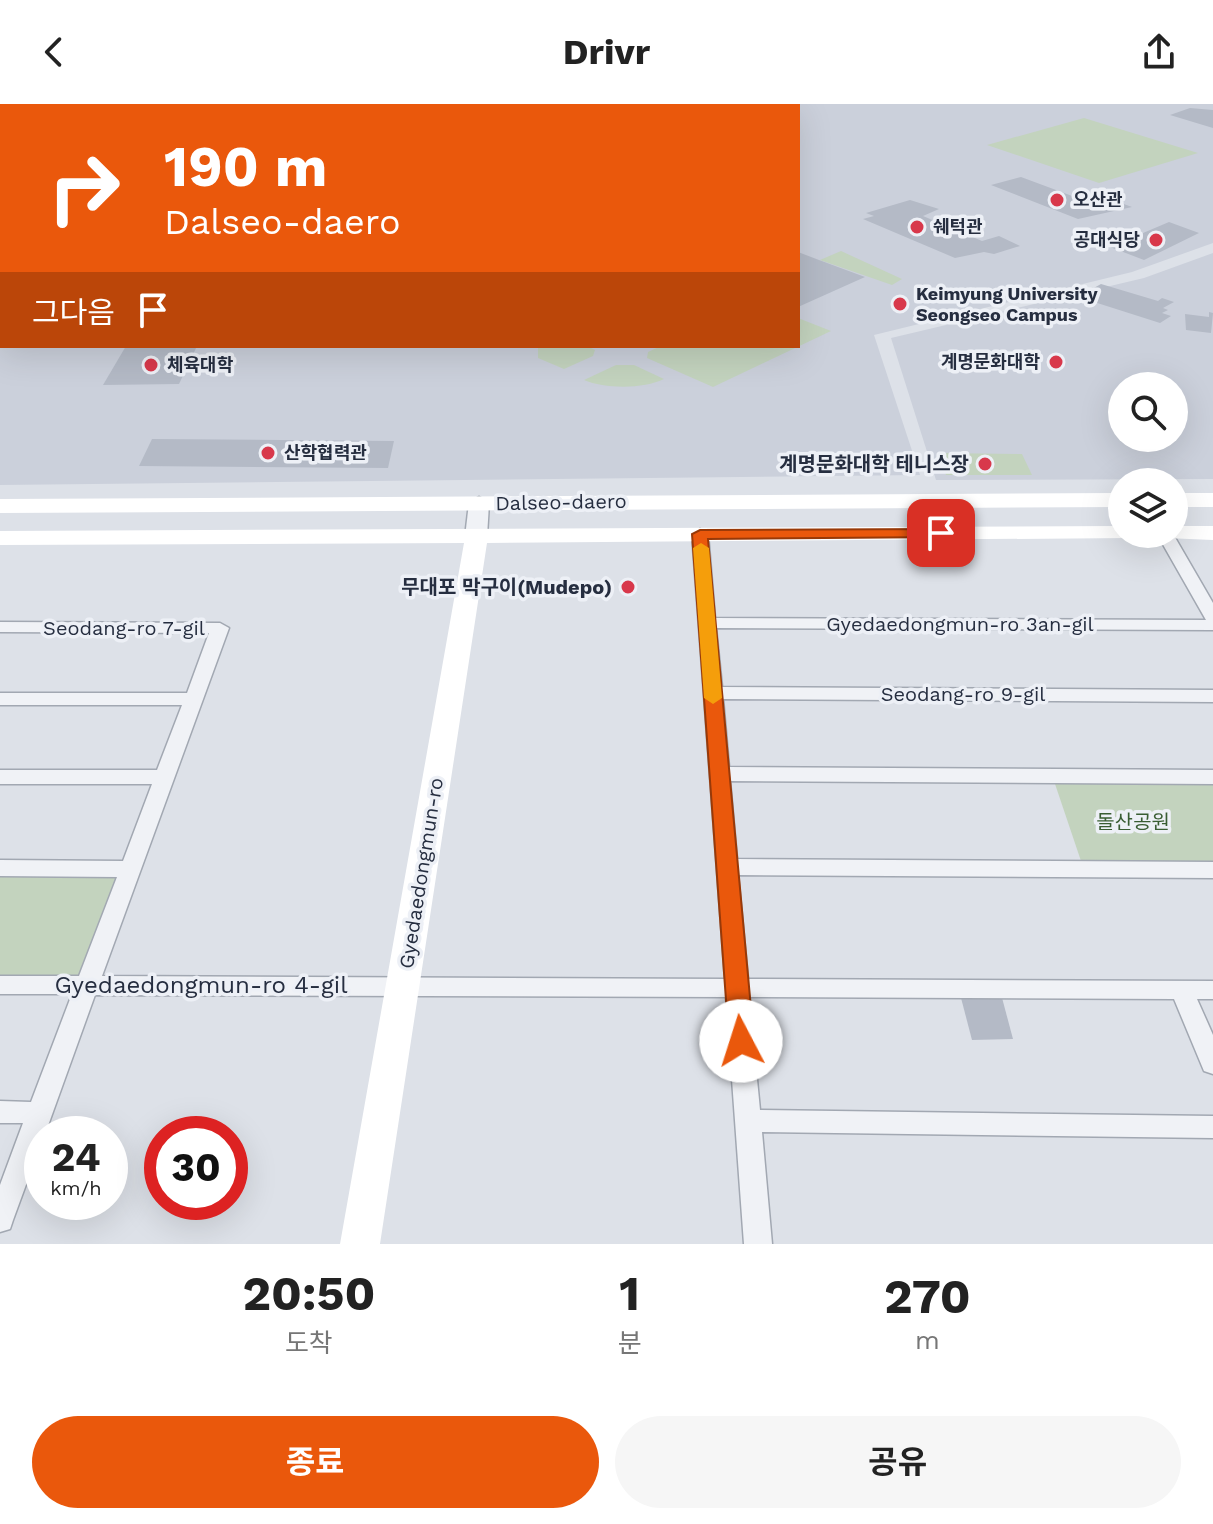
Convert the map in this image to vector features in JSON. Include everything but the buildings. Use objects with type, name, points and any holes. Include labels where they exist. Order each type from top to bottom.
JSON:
[{"type":"main road","name":"Dalseo-daero","points":[[0,506],[1108,500]]},
{"type":"main road","points":[[1188,500],[1213,500]]},
{"type":"main road","name":"Dalseo-daero","points":[[0,538],[1108,533]]},
{"type":"main road","points":[[1188,533],[1213,533]]},
{"type":"main road","name":"Gyedaedongmun-ro","points":[[360,1244],[476,537]]},
{"type":"street","name":"Gyedaedongmun-ro","points":[[476,537],[479,503]]},
{"type":"street","points":[[700,534],[758,1244]]},
{"type":"street","points":[[1173,548],[1213,618]]},
{"type":"street","name":"Gyedaedongmun-ro 3an-gil","points":[[707,623],[1213,625]]},
{"type":"street","name":"Seodang-ro 7-gil","points":[[0,627],[220,628],[0,1220]]},
{"type":"street","name":"Seodang-ro 9-gil","points":[[713,693],[1213,696]]},
{"type":"street","points":[[0,699],[194,699]]},
{"type":"street","points":[[720,774],[1213,777]]},
{"type":"street","points":[[0,777],[165,777]]},
{"type":"street","points":[[727,867],[1213,870]]},
{"type":"street","points":[[0,868],[131,869]]},
{"type":"street","name":"Gyedaedongmun-ro 4-gil","points":[[0,985],[1213,990]]},
{"type":"street","points":[[1182,990],[1213,1064]]},
{"type":"street","points":[[0,1112],[40,1113]]},
{"type":"street","points":[[748,1121],[1213,1127]]},
{"type":"shaded area","name":"Keimyung University Seongseo Campus","points":[[800,104],[1213,104],[1213,243],[1132,272],[874,335],[920,475],[0,485],[0,348],[800,348]]},
{"type":"shaded area","name":"계명문화대학","points":[[1213,253],[1213,479],[1188,479],[1188,468],[1108,468],[1108,479],[936,480],[891,338],[1144,278]]},
{"type":"green space","points":[[1084,118],[1198,153],[1099,183],[987,145]]},
{"type":"green space","points":[[841,251],[902,279],[892,285],[820,260]]},
{"type":"green space","points":[[800,319],[831,331],[800,346]]},
{"type":"green space","points":[[538,348],[595,350],[593,356],[564,369],[538,358]]},
{"type":"green space","points":[[657,348],[795,348],[713,387],[647,358],[648,352]]},
{"type":"green space","points":[[616,365],[634,365],[664,379],[624,387],[584,380]]},
{"type":"green space","name":"계명문화대학 테니스장","points":[[939,453],[1022,454],[1032,475],[946,475]]},
{"type":"green space","name":"돌산공원","points":[[1054,781],[1213,783],[1213,863],[1081,861]]},
{"type":"green space","points":[[0,874],[120,874],[81,978],[0,977]]},
{"type":"slow traffic","points":[[701,548],[713,698]]},
{"type":"place","name":"오산관","points":[[1057,200]]},
{"type":"place","name":"쉐턱관","points":[[917,227]]},
{"type":"place","name":"공대식당","points":[[1156,240]]},
{"type":"place","name":"Keimyung University Seongseo Campus","points":[[900,304]]},
{"type":"place","name":"계명문화대학","points":[[1056,362]]},
{"type":"place","name":"체육대학","points":[[151,365]]},
{"type":"place","name":"산학협력관","points":[[268,453]]},
{"type":"place","name":"계명문화대학 테니스장","points":[[985,464]]},
{"type":"place","name":"무대포 막구이(Mudepo)","points":[[628,587]]},
{"type":"route","points":[[741,1041],[700,534],[941,533]]}]
